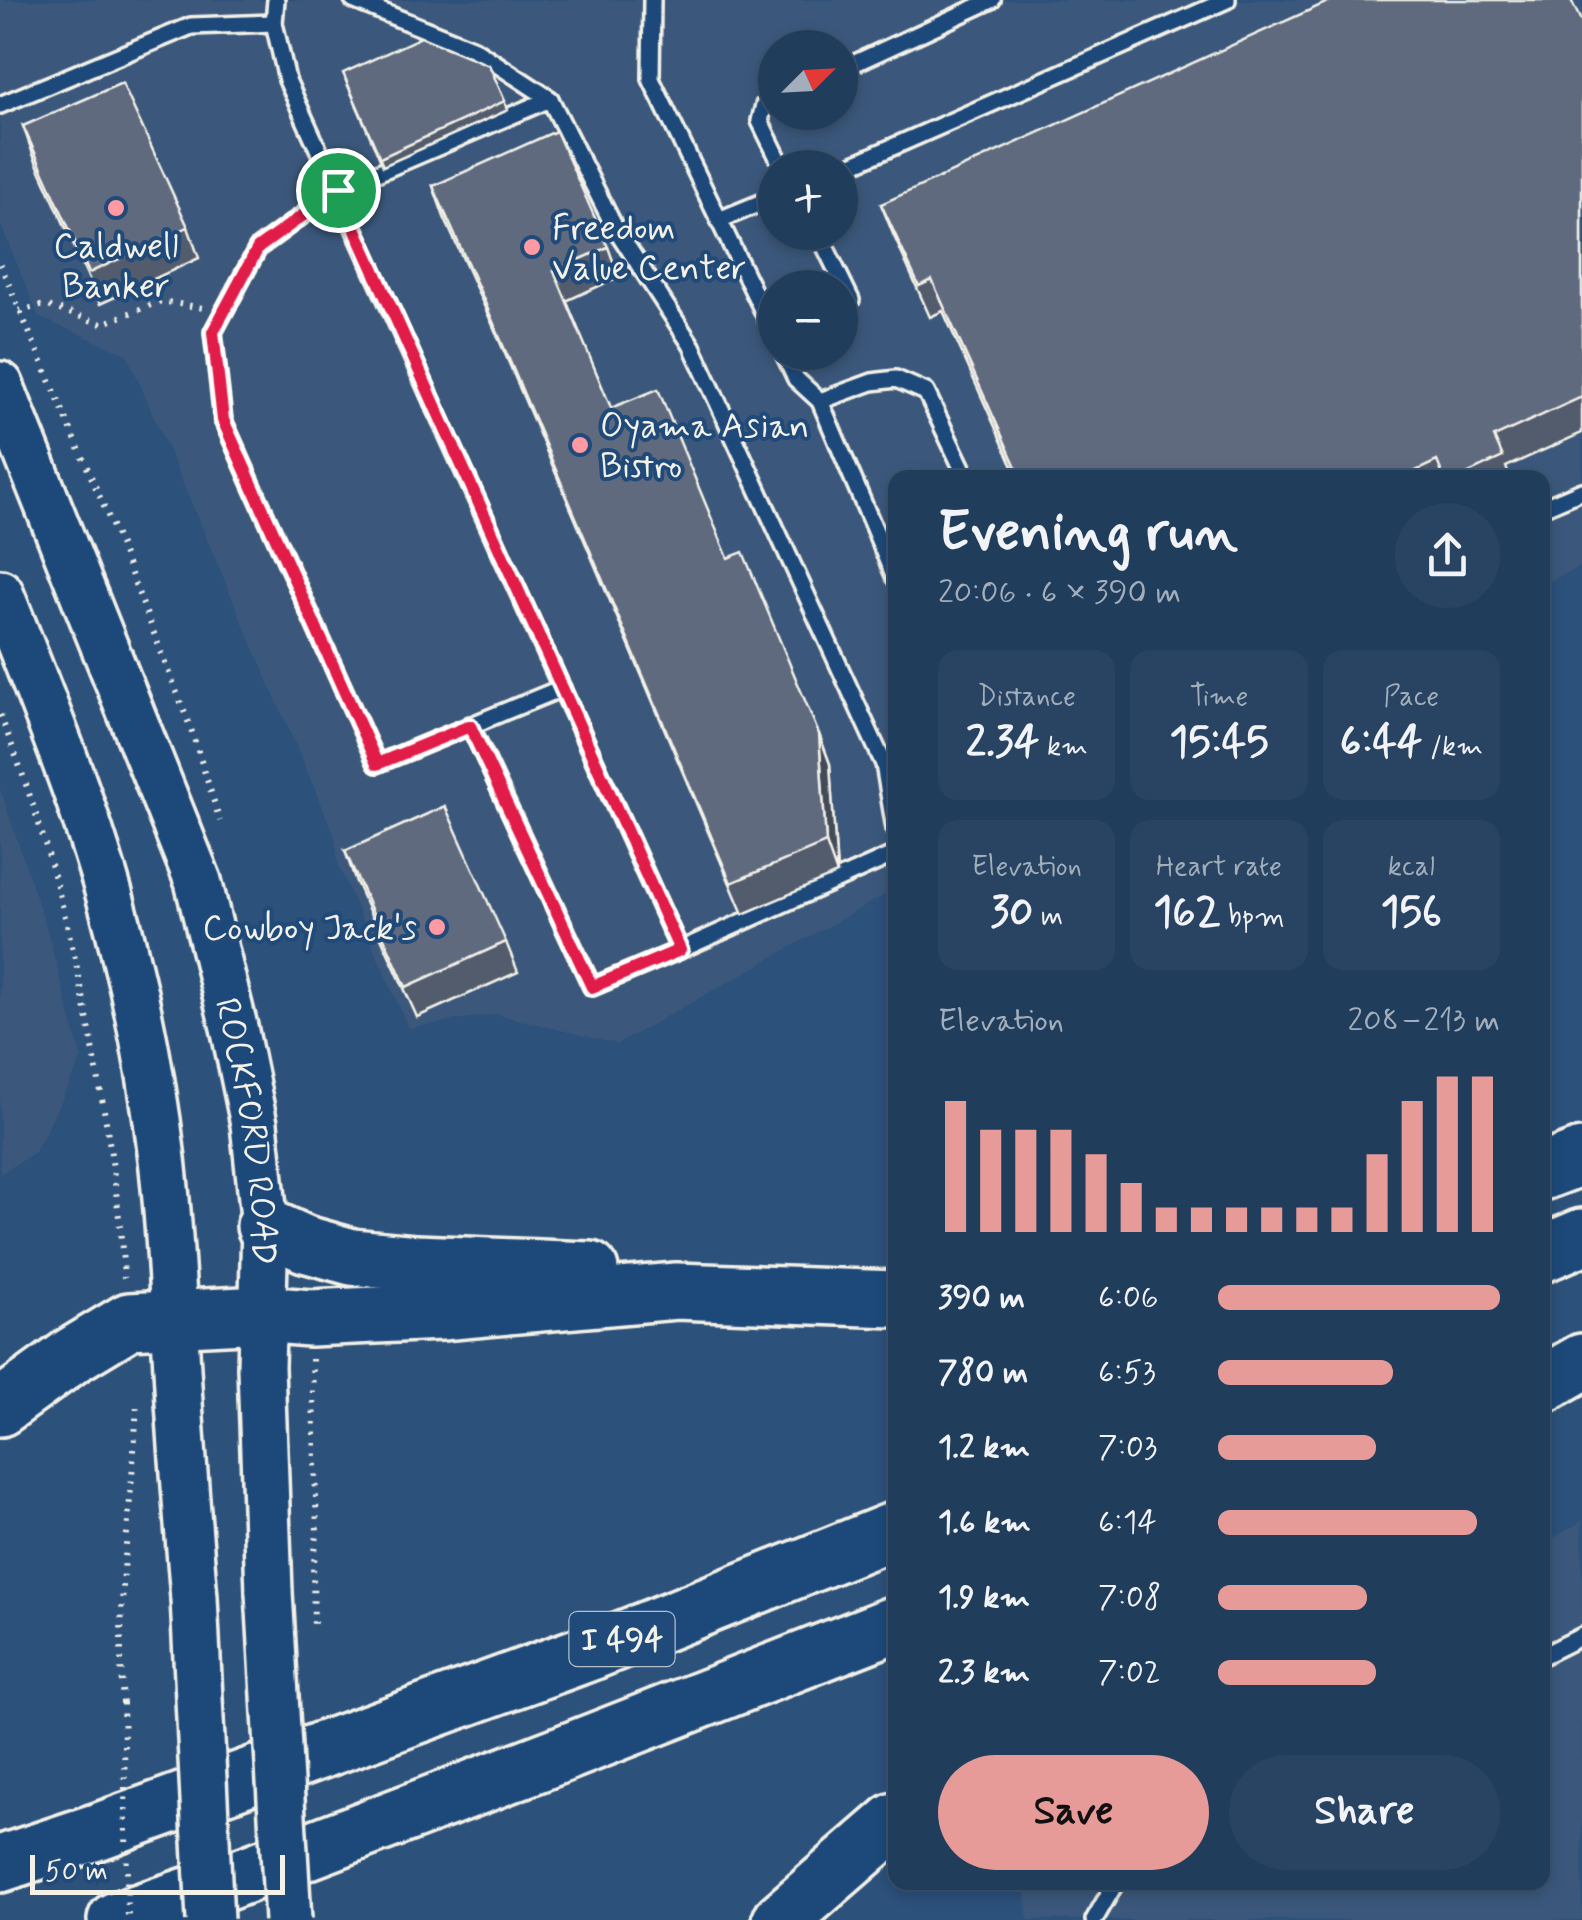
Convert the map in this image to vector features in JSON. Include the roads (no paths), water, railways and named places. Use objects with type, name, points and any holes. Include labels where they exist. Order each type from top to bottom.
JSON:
[{"type":"highway","points":[[1550,1169],[1582,1157]]},
{"type":"highway","points":[[265,1226],[305,1244],[352,1257],[416,1264],[594,1270],[676,1291]]},
{"type":"highway","points":[[1550,1251],[1582,1237]]},
{"type":"highway","points":[[0,1408],[129,1321],[262,1314],[310,1318],[440,1312],[676,1291],[888,1300]]},
{"type":"highway","points":[[1550,1351],[1582,1337]]},
{"type":"highway","points":[[1550,1380],[1582,1362]]},
{"type":"highway","name":"I 494","points":[[0,1864],[590,1652],[888,1533]]},
{"type":"highway","name":"I 494","points":[[116,1920],[211,1888],[888,1627]]},
{"type":"highway","points":[[781,1920],[888,1827]]},
{"type":"main road","name":"ROCKFORD ROAD","points":[[0,386],[198,881],[254,1124],[265,1226],[262,1400],[288,1920]]},
{"type":"main road","points":[[0,592],[76,785],[104,876],[125,953],[162,1157],[194,1598],[210,1920]]},
{"type":"lane","points":[[276,0],[274,23],[287,80],[680,950]]},
{"type":"lane","points":[[353,0],[474,49],[550,99],[614,226],[692,346],[884,764],[888,787]]},
{"type":"lane","points":[[652,0],[651,80],[758,301]]},
{"type":"lane","points":[[858,62],[992,0]]},
{"type":"lane","points":[[858,162],[1227,0]]},
{"type":"lane","points":[[0,105],[191,26],[274,23]]},
{"type":"lane","points":[[550,99],[338,190],[258,248],[213,332],[223,420],[377,764],[562,688]]},
{"type":"lane","points":[[719,220],[758,204]]},
{"type":"lane","points":[[792,370],[820,401],[888,561]]},
{"type":"lane","points":[[820,401],[872,382],[896,380],[926,392],[963,470]]},
{"type":"lane","points":[[1550,504],[1582,490]]},
{"type":"lane","points":[[470,726],[592,987],[888,857]]},
{"type":"lane","points":[[1550,1652],[1582,1636]]},
{"type":"lane","points":[[1094,1920],[1111,1890]]},
{"type":"place","name":"Caldwell Banker","points":[[116,208]]},
{"type":"place","name":"Freedom Value Center","points":[[532,247]]},
{"type":"place","name":"Oyama Asian Bistro","points":[[580,445]]},
{"type":"place","name":"Cowboy Jack's","points":[[437,927]]}]
